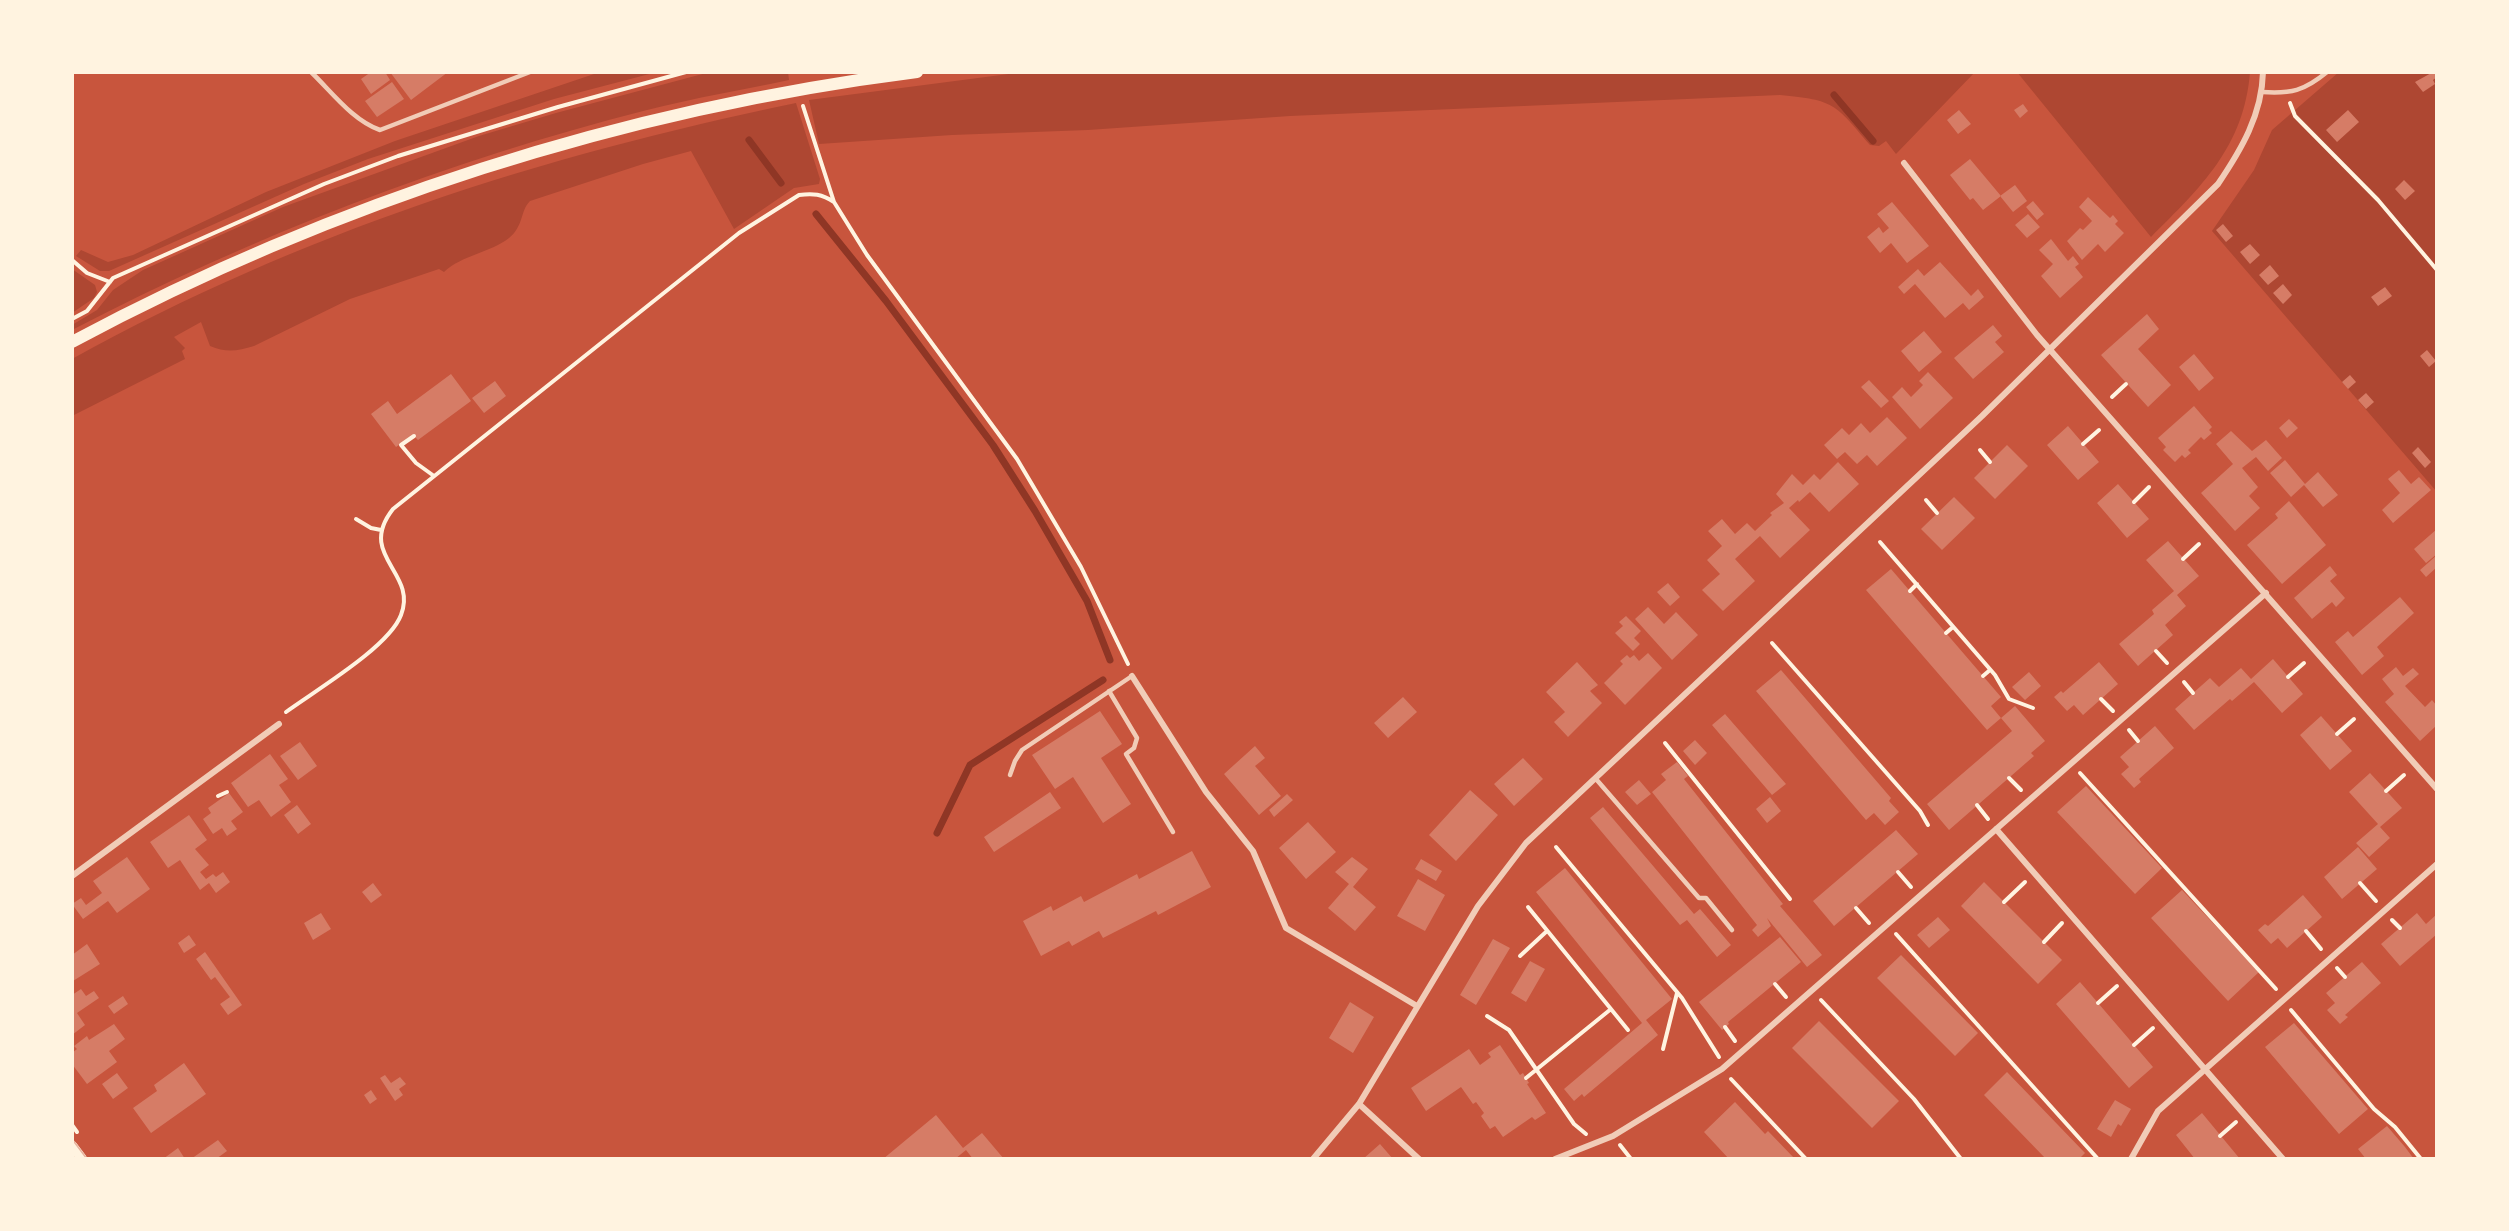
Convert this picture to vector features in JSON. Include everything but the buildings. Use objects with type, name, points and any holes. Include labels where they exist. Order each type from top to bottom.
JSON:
[{"type":"main road","points":[[72,342],[128,312],[241,260],[408,194],[502,163],[614,131],[704,109],[799,90],[917,72]]},
{"type":"main road","points":[[72,1147],[81,1159]]},
{"type":"street","points":[[1312,1159],[1359,1104],[1478,906],[1526,843],[2050,350],[2218,184],[2244,146],[2262,92],[2263,72]]},
{"type":"street","points":[[1905,163],[2050,350],[2437,789]]},
{"type":"street","points":[[1555,1159],[1613,1136],[1722,1069],[2266,593]]},
{"type":"street","points":[[1132,675],[1206,792],[1253,851],[1286,928],[1417,1006]]},
{"type":"street","points":[[72,876],[279,724]]},
{"type":"street","points":[[1996,829],[2283,1159]]},
{"type":"street","points":[[2131,1159],[2158,1111],[2437,864]]},
{"type":"street","points":[[1359,1104],[1419,1159]]},
{"type":"lane","points":[[311,72],[370,126],[380,130],[530,72]]},
{"type":"lane","points":[[2262,92],[2288,93],[2303,89],[2327,72]]},
{"type":"lane","points":[[1010,775],[1022,750],[1132,675]]},
{"type":"lane","points":[[1109,691],[1137,738],[1134,748],[1126,754],[1173,832]]},
{"type":"lane","points":[[1596,779],[1699,898],[1706,898],[1732,930]]},
{"type":"path","points":[[72,319],[87,311],[113,278],[324,184],[398,156],[558,107],[686,72]]},
{"type":"path","points":[[799,90],[809,131],[834,202],[873,264],[968,391],[1029,478],[1081,567],[1110,624],[1132,675]]},
{"type":"path","points":[[2288,93],[2290,109],[2295,116],[2378,200],[2437,270]]},
{"type":"path","points":[[279,724],[282,715],[372,649],[397,623],[402,613],[404,599],[401,586],[381,544],[381,530],[393,509],[747,227],[799,195],[810,193],[824,196],[834,202]]},
{"type":"path","points":[[72,260],[87,273],[110,282]]},
{"type":"path","points":[[2112,397],[2126,384]]},
{"type":"path","points":[[2083,444],[2099,430]]},
{"type":"path","points":[[414,436],[401,445],[417,463],[434,476]]},
{"type":"path","points":[[1980,450],[1990,462]]},
{"type":"path","points":[[2134,502],[2149,488]]},
{"type":"path","points":[[1926,500],[1937,513]]},
{"type":"path","points":[[356,519],[370,528],[381,530]]},
{"type":"path","points":[[1880,542],[1990,670],[2010,699],[2033,708]]},
{"type":"path","points":[[2183,559],[2199,544]]},
{"type":"path","points":[[1910,591],[1917,584]]},
{"type":"path","points":[[1946,633],[1953,627]]},
{"type":"path","points":[[1772,643],[1920,811],[1928,825]]},
{"type":"path","points":[[2156,651],[2168,664]]},
{"type":"path","points":[[2289,677],[2304,663]]},
{"type":"path","points":[[1983,676],[1990,670]]},
{"type":"path","points":[[2181,679],[2193,693]]},
{"type":"path","points":[[2101,699],[2113,712]]},
{"type":"path","points":[[2337,734],[2354,719]]},
{"type":"path","points":[[2126,727],[2138,741]]},
{"type":"path","points":[[1665,743],[1790,899]]},
{"type":"path","points":[[2071,764],[2285,999],[2295,1017],[2421,1159]]},
{"type":"path","points":[[2386,791],[2404,776]]},
{"type":"path","points":[[2009,778],[2023,792]]},
{"type":"path","points":[[218,796],[227,792]]},
{"type":"path","points":[[1977,805],[1990,820]]},
{"type":"path","points":[[1556,847],[1677,993],[1719,1057],[1722,1069],[1806,1159]]},
{"type":"path","points":[[1898,872],[1912,888]]},
{"type":"path","points":[[2004,902],[2026,882]]},
{"type":"path","points":[[2360,883],[2378,904]]},
{"type":"path","points":[[1528,907],[1628,1030]]},
{"type":"path","points":[[1856,908],[1871,925]]},
{"type":"path","points":[[2391,918],[2400,928]]},
{"type":"path","points":[[2044,942],[2062,923]]},
{"type":"path","points":[[1887,925],[2098,1159]]},
{"type":"path","points":[[1520,957],[1547,931]]},
{"type":"path","points":[[2306,932],[2324,952]]},
{"type":"path","points":[[2336,966],[2345,977]]},
{"type":"path","points":[[1775,984],[1787,999]]},
{"type":"path","points":[[2098,1003],[2117,986]]},
{"type":"path","points":[[1812,990],[1914,1099],[1961,1159]]},
{"type":"path","points":[[1663,1049],[1677,993]]},
{"type":"path","points":[[1526,1078],[1611,1009]]},
{"type":"path","points":[[1487,1016],[1509,1030],[1574,1124],[1586,1134]]},
{"type":"path","points":[[1725,1027],[1736,1043]]},
{"type":"path","points":[[2134,1045],[2153,1028]]},
{"type":"path","points":[[2220,1136],[2236,1122]]},
{"type":"shaded area","points":[[600,72],[657,72],[554,99],[368,159],[304,184],[109,271],[100,271],[76,256],[81,250],[108,262],[133,255],[266,192],[395,141]]},
{"type":"shaded area","points":[[710,72],[788,72],[789,80],[647,110],[572,130],[425,177],[282,232],[141,295],[72,330],[72,325],[97,310],[113,290],[143,270],[283,207],[479,136]]},
{"type":"shaded area","points":[[1024,72],[1975,72],[1896,154],[1886,141],[1879,146],[1870,145],[1841,112],[1832,106],[1812,99],[1780,95],[1290,116],[1088,130],[952,135],[819,144],[809,100]]},
{"type":"shaded area","points":[[2017,72],[2250,72],[2246,99],[2239,122],[2217,164],[2187,201],[2151,237]]},
{"type":"shaded area","points":[[2339,72],[2437,72],[2437,492],[2212,231],[2254,170],[2272,130]]},
{"type":"shaded area","points":[[796,103],[820,179],[819,184],[794,188],[734,229],[691,151],[643,164],[530,201],[517,229],[501,243],[451,266],[444,272],[439,269],[350,299],[254,346],[221,350],[210,346],[201,322],[174,337],[185,348],[182,351],[185,359],[72,416],[72,359],[246,273],[335,236],[424,203],[515,174],[701,124]]},
{"type":"shaded area","points":[[72,269],[95,285],[97,292],[94,298],[72,313]]},
{"type":"waterway","points":[[1834,95],[1873,141]]},
{"type":"waterway","points":[[749,140],[781,183]]},
{"type":"waterway","points":[[816,214],[886,301],[993,445],[1035,511],[1087,601],[1110,660]]},
{"type":"waterway","points":[[937,833],[970,765],[1103,680]]},
{"type":"tram line","points":[[72,1139],[87,1159]]},
{"type":"tram line","points":[[72,1155],[75,1159]]}]
